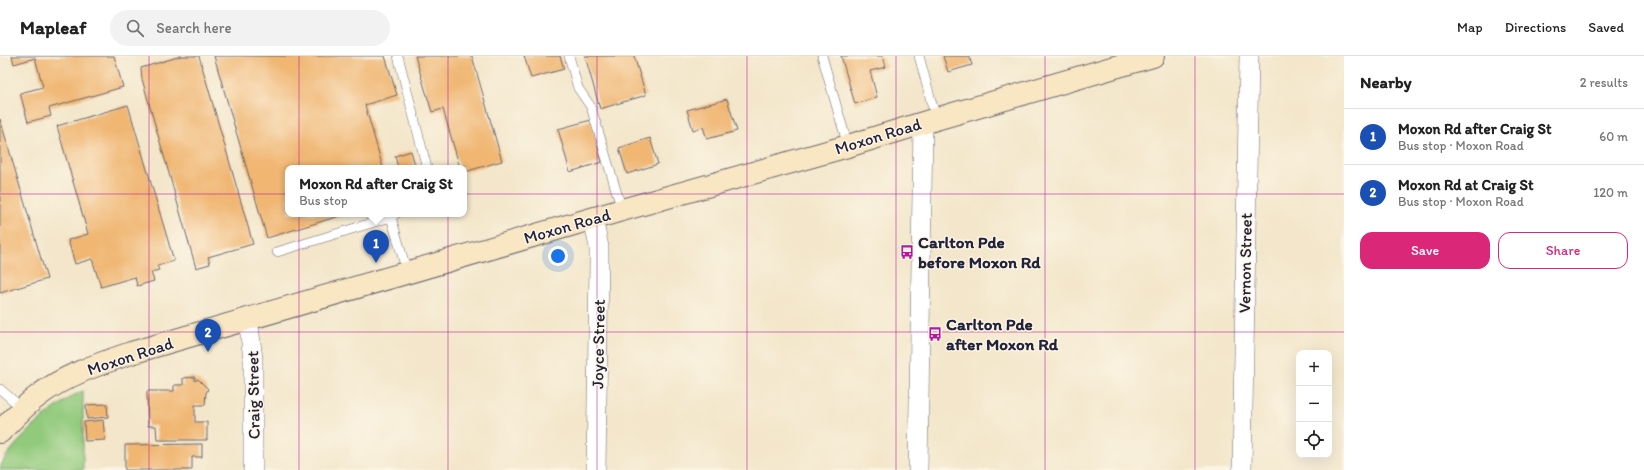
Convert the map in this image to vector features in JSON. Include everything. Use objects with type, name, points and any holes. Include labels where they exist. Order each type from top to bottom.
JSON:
[{"type":"main road","name":"Moxon Road","points":[[0,432],[38,396],[63,380],[131,353],[248,320],[407,272],[848,146],[1153,56]]},
{"type":"street","name":"Vernon Street","points":[[1242,470],[1249,56]]},
{"type":"street","points":[[918,470],[930,121]]},
{"type":"street","name":"Joyce Street","points":[[593,219],[599,247],[596,470]]},
{"type":"street","name":"Craig Street","points":[[248,320],[253,359],[253,470]]},
{"type":"lane","points":[[398,56],[426,165]]},
{"type":"lane","points":[[568,56],[578,88],[591,107],[622,210]]},
{"type":"lane","points":[[822,56],[848,146]]},
{"type":"lane","points":[[919,56],[930,121]]},
{"type":"lane","points":[[277,252],[391,217]]},
{"type":"lane","points":[[394,217],[407,272]]},
{"type":"lane","points":[[0,389],[23,409]]},
{"type":"green space","points":[[83,391],[83,470],[0,470],[2,463],[8,454],[36,424],[64,401]]},
{"type":"building","points":[[12,56],[114,56],[123,87],[49,108],[51,116],[28,122],[20,93],[43,87],[35,58],[14,64]]},
{"type":"building","points":[[181,56],[199,56],[253,244],[208,257],[210,264],[196,268],[142,79],[141,68]]},
{"type":"building","points":[[214,56],[385,56],[397,95],[365,105],[382,165],[285,165],[285,217],[336,217],[267,238]]},
{"type":"building","points":[[415,56],[472,56],[502,161],[467,171],[467,165],[459,165],[443,109],[432,112]]},
{"type":"building","points":[[524,56],[560,56],[564,69],[531,78]]},
{"type":"building","points":[[585,56],[634,56],[646,95],[600,109]]},
{"type":"building","points":[[841,56],[883,56],[886,67],[870,71],[877,97],[855,104]]},
{"type":"building","points":[[943,56],[969,56],[972,65],[948,72]]},
{"type":"building","points":[[727,99],[737,131],[707,139],[703,127],[693,130],[687,110]]},
{"type":"building","points":[[128,105],[174,261],[157,266],[159,270],[151,272],[154,281],[137,286],[135,277],[101,287],[92,259],[75,264],[68,240],[88,234],[57,126]]},
{"type":"building","points":[[0,119],[47,279],[0,293]]},
{"type":"building","points":[[591,120],[602,162],[570,172],[558,129]]},
{"type":"building","points":[[650,138],[658,164],[627,174],[619,148]]},
{"type":"building","points":[[411,151],[415,165],[397,165],[395,156]]},
{"type":"building","points":[[195,377],[195,381],[198,379],[208,389],[206,393],[205,405],[195,405],[195,422],[207,422],[207,440],[157,440],[156,426],[148,426],[147,391],[174,391],[174,385],[183,385],[183,378]]},
{"type":"building","points":[[107,404],[108,417],[87,419],[86,405]]},
{"type":"building","points":[[103,420],[105,440],[85,441],[84,422]]},
{"type":"building","points":[[202,444],[202,457],[192,457],[192,470],[125,470],[125,445]]},
{"type":"place","name":"Carlton Pde before Moxon Rd","points":[[907,252]]},
{"type":"place","name":"Moxon Rd after Craig St","points":[[376,263]]},
{"type":"place","name":"Carlton Pde after Moxon Rd","points":[[935,334]]},
{"type":"place","name":"Moxon Rd at Craig St","points":[[208,352]]}]
